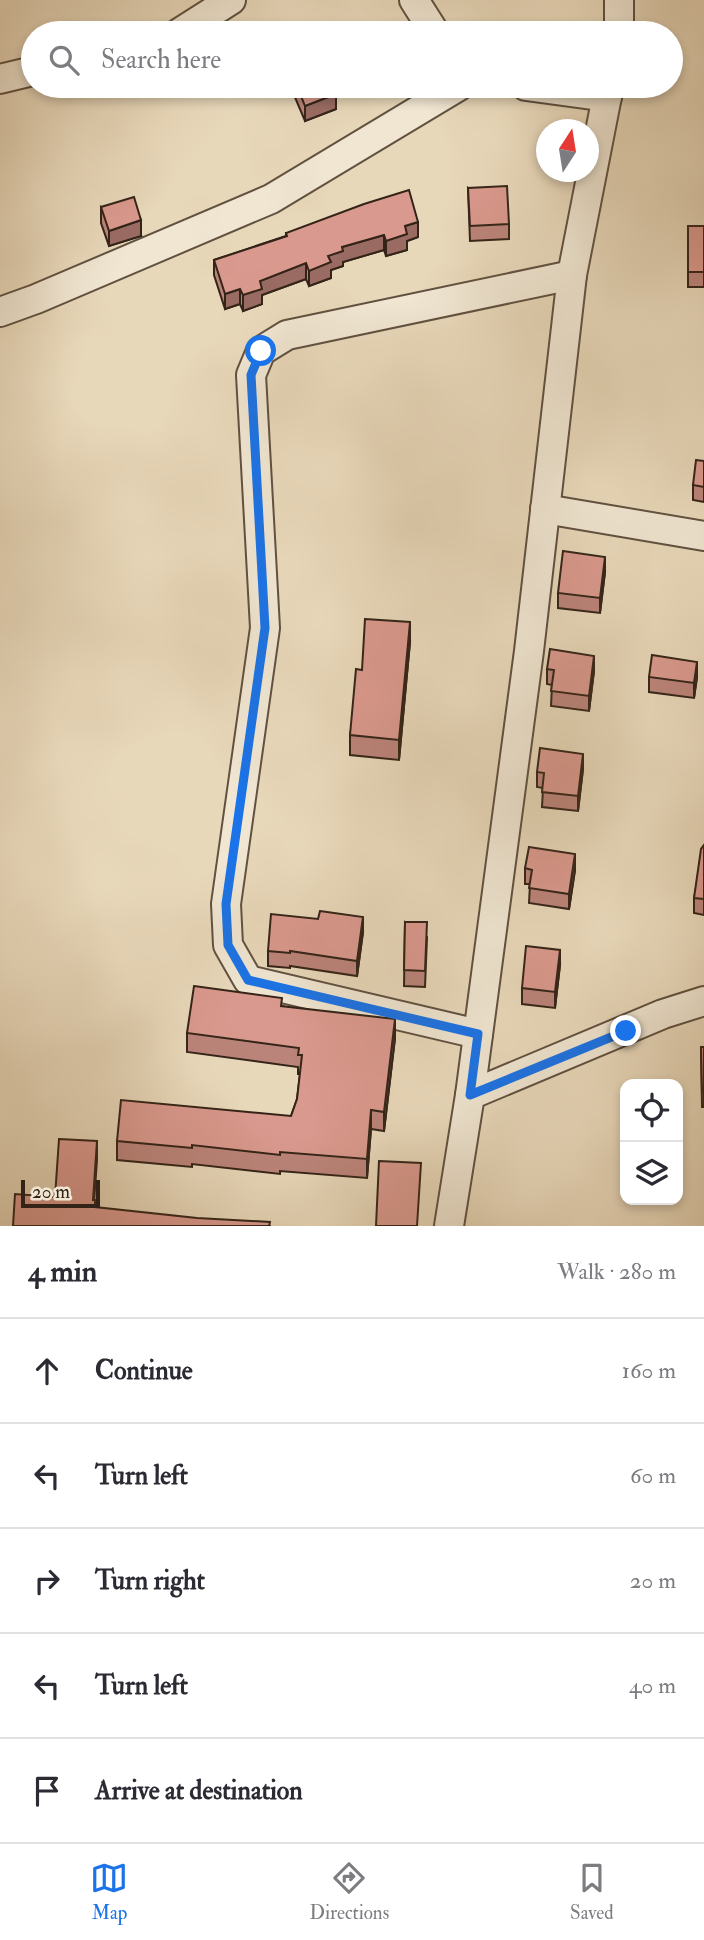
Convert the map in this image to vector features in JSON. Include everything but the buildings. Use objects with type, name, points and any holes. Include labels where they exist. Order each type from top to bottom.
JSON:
[{"type":"street","points":[[198,21],[231,0]]},
{"type":"street","points":[[414,0],[427,21]]},
{"type":"street","points":[[618,0],[619,21]]},
{"type":"street","points":[[0,79],[21,74]]},
{"type":"street","points":[[0,312],[271,199],[438,98]]},
{"type":"street","points":[[449,1226],[470,1095],[529,650],[572,275],[607,98]]},
{"type":"street","points":[[478,1034],[248,980],[228,945],[226,904],[265,628],[251,375],[261,351],[287,335],[572,275]]},
{"type":"street","points":[[545,509],[704,536]]},
{"type":"street","points":[[470,1095],[663,1014],[704,1001]]},
{"type":"route","points":[[261,351],[251,375],[265,628],[226,904],[228,945],[248,980],[478,1034],[470,1095],[626,1031]]}]
